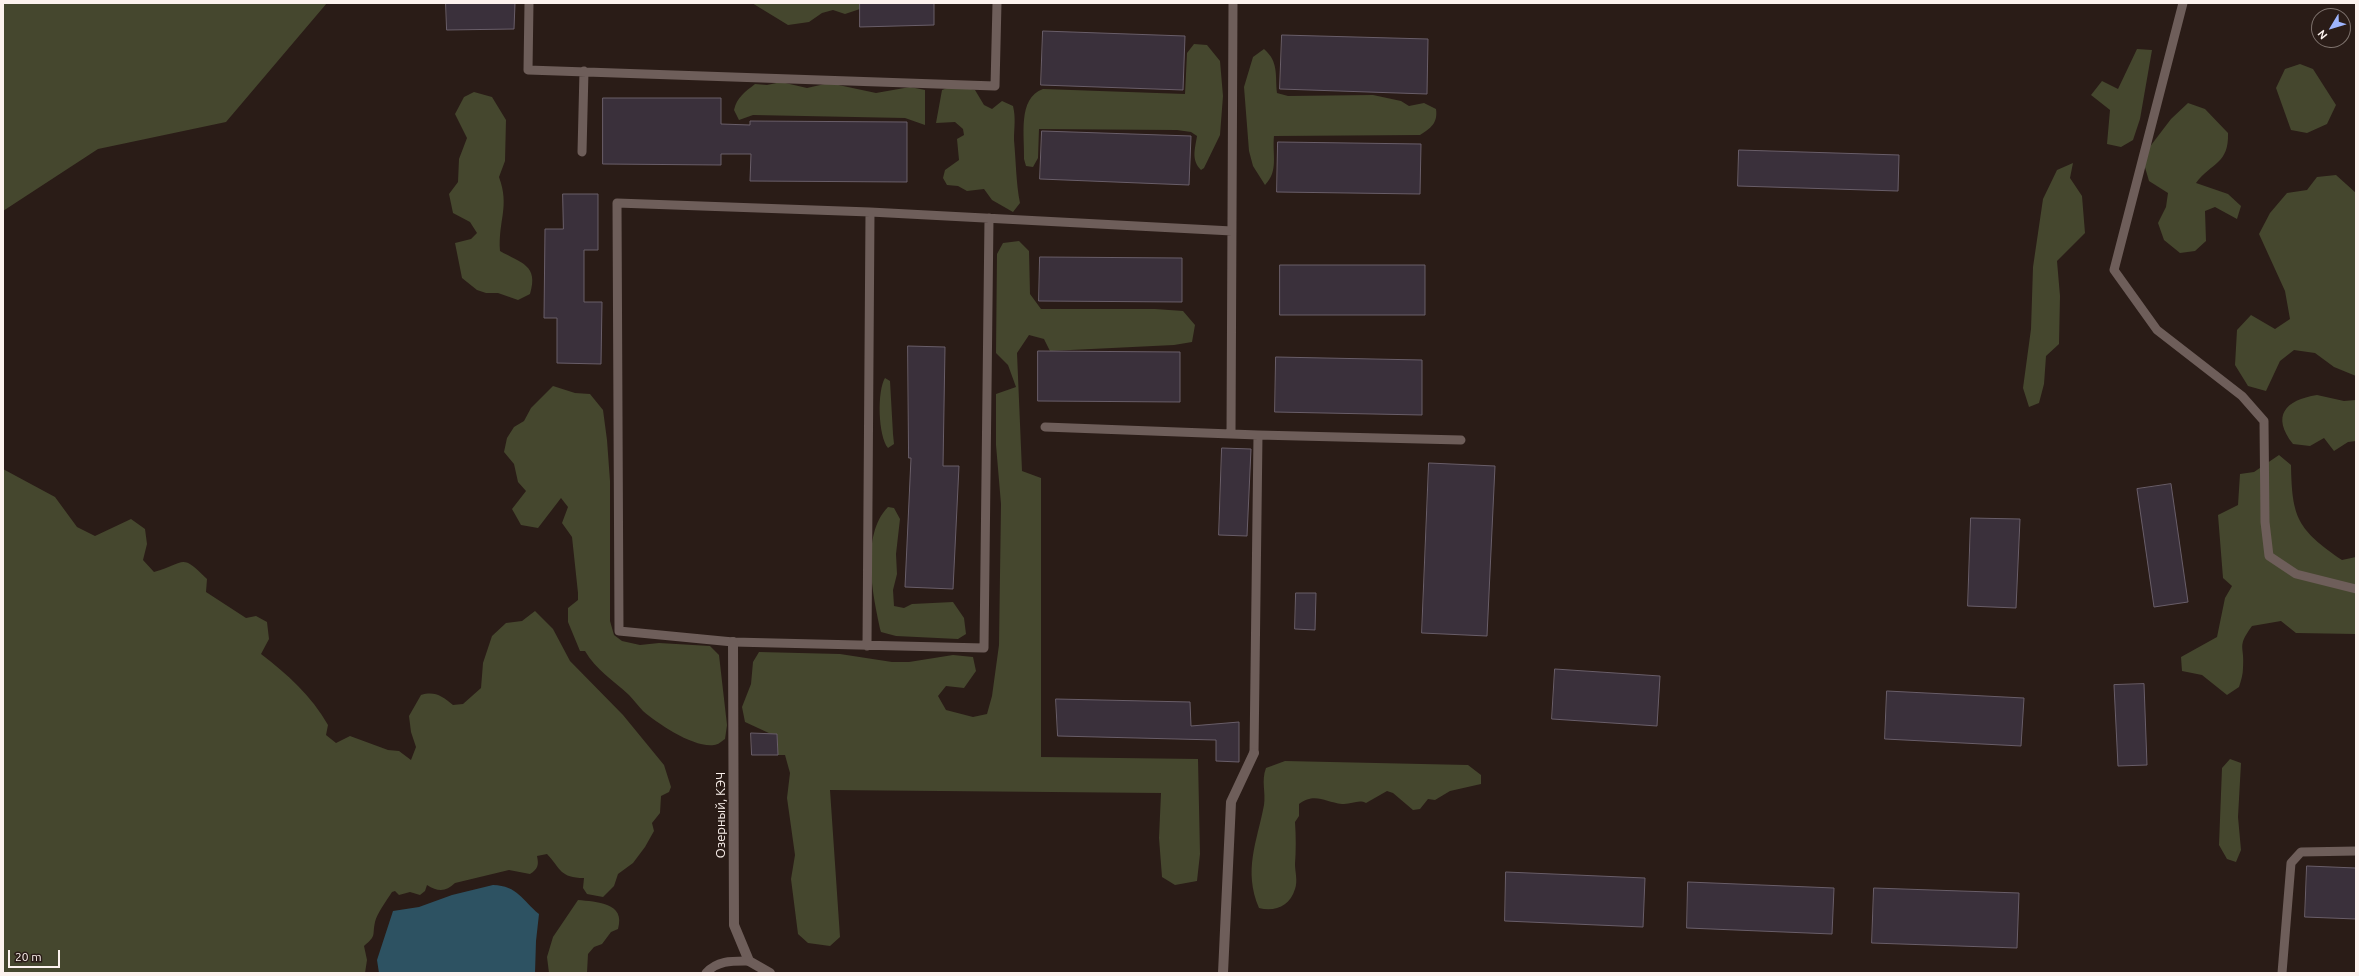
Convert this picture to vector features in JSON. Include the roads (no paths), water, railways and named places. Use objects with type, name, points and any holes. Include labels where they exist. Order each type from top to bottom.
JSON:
[{"type":"street","name":"Озерный, КЭЧ","points":[[733,642],[734,925],[749,961]]},
{"type":"street","points":[[1223,973],[1231,802],[1254,753]]},
{"type":"street","points":[[749,961],[770,973]]},
{"type":"lane","points":[[529,3],[528,70],[995,86],[997,3]]},
{"type":"lane","points":[[1231,434],[1233,3]]},
{"type":"lane","points":[[2183,3],[2114,270],[2157,330],[2242,396],[2264,421],[2265,522],[2269,556],[2296,574],[2356,589]]},
{"type":"lane","points":[[582,152],[584,71]]},
{"type":"lane","points":[[989,218],[984,648],[733,642],[619,631],[617,203],[870,212],[989,218],[1232,231]]},
{"type":"lane","points":[[868,646],[870,212]]},
{"type":"lane","points":[[1045,427],[1258,435],[1461,440]]},
{"type":"lane","points":[[1254,753],[1258,435]]},
{"type":"lane","points":[[2282,973],[2291,863],[2301,852],[2356,851]]},
{"type":"lane","points":[[706,973],[710,968],[728,960],[749,961]]},
{"type":"water","points":[[493,885],[508,888],[514,891],[539,914],[535,973],[379,973],[377,960],[393,911],[419,907],[452,895]]}]
